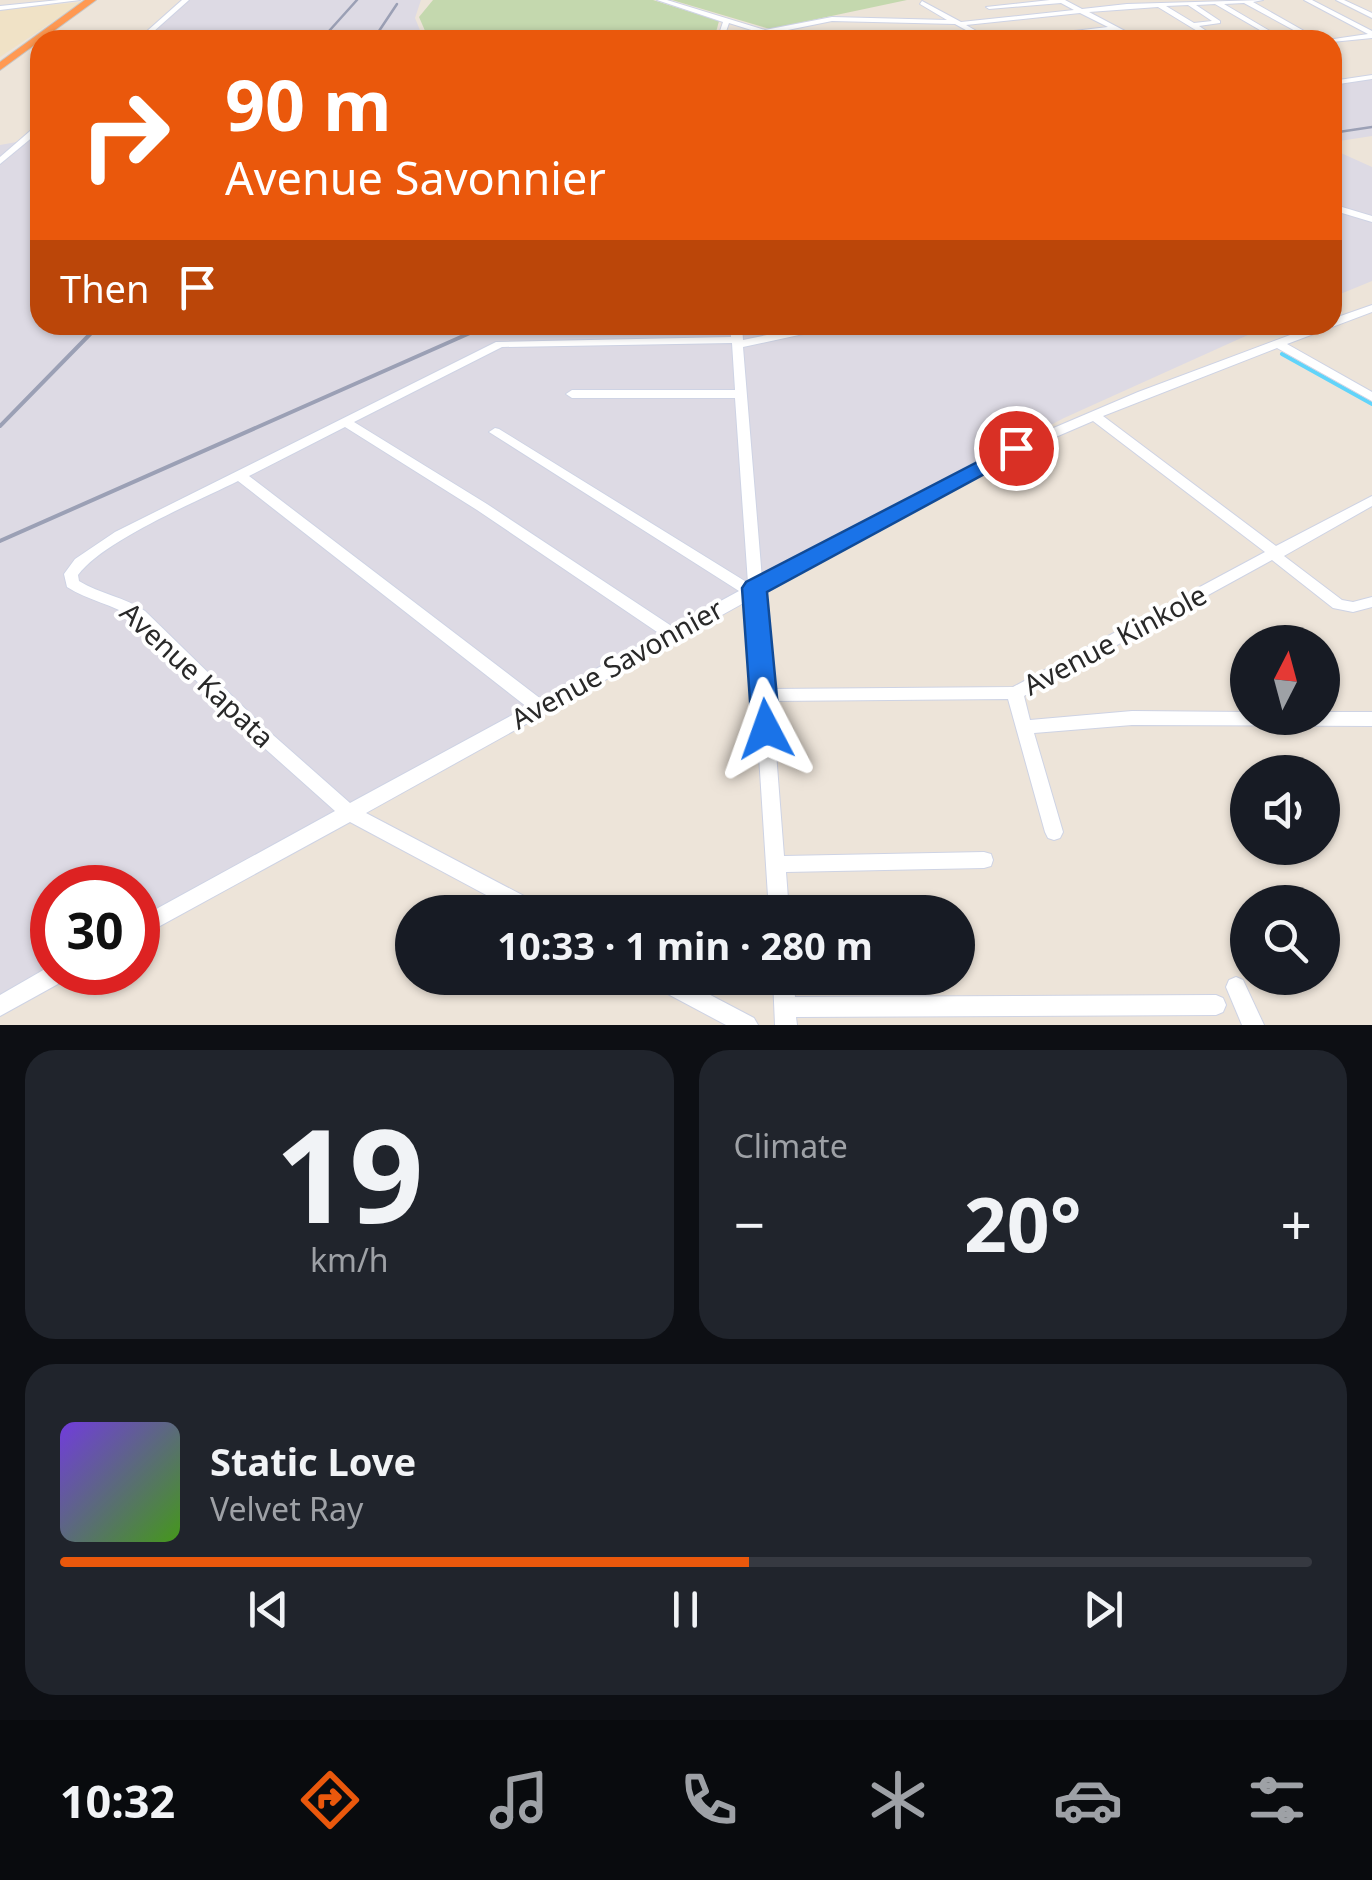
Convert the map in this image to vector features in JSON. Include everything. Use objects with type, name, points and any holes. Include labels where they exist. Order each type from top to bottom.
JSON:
[{"type":"highway","points":[[50,30],[91,0]]},
{"type":"highway","points":[[0,67],[30,45]]},
{"type":"street","points":[[0,8],[77,0]]},
{"type":"street","points":[[152,30],[186,0]]},
{"type":"street","points":[[660,0],[759,30]]},
{"type":"street","points":[[930,0],[922,4],[973,30]]},
{"type":"street","points":[[989,7],[1060,0],[1118,30]]},
{"type":"street","points":[[1118,0],[1127,6]]},
{"type":"street","points":[[1244,0],[1298,30]]},
{"type":"street","points":[[775,30],[832,18],[961,22],[1127,6],[1260,0]]},
{"type":"street","points":[[1307,0],[1372,38]]},
{"type":"street","points":[[1339,0],[1372,16]]},
{"type":"street","points":[[1215,1],[1265,30]]},
{"type":"street","points":[[1185,2],[1218,22],[1193,25]]},
{"type":"street","points":[[1160,4],[1201,30]]},
{"type":"street","points":[[1030,16],[1055,30]]},
{"type":"street","points":[[723,30],[726,20]]},
{"type":"street","points":[[1097,30],[1115,28]]},
{"type":"street","points":[[1342,39],[1372,38]]},
{"type":"street","points":[[1342,82],[1372,78]]},
{"type":"street","points":[[0,162],[30,136]]},
{"type":"street","points":[[0,146],[24,141]]},
{"type":"street","points":[[1360,216],[1372,205]]},
{"type":"street","points":[[1342,210],[1372,219]]},
{"type":"street","name":"Avenue Savonnier","points":[[1342,319],[1372,308]]},
{"type":"street","name":"Avenue Savonnier","points":[[160,917],[988,461],[1093,415],[1301,335]]},
{"type":"street","points":[[736,337],[752,590],[764,695],[778,895]]},
{"type":"street","name":"Avenue Kapata","points":[[504,895],[348,812],[258,732],[140,614],[118,600],[78,589],[70,578],[80,562],[120,535],[500,344],[736,337]]},
{"type":"street","points":[[1278,344],[1372,397]]},
{"type":"street","points":[[572,394],[740,394]]},
{"type":"street","points":[[1093,415],[1338,604],[1353,607],[1372,602]]},
{"type":"street","points":[[344,421],[482,507],[672,634]]},
{"type":"street","points":[[495,432],[752,590]]},
{"type":"street","points":[[238,474],[538,707]]},
{"type":"street","name":"Avenue Kinkole","points":[[764,695],[1014,693],[1372,500]]},
{"type":"street","points":[[1014,693],[1054,832]]},
{"type":"street","points":[[1024,727],[1132,718],[1372,719]]},
{"type":"street","points":[[776,864],[984,860]]},
{"type":"street","points":[[0,1006],[30,989]]},
{"type":"street","points":[[690,995],[747,1025]]},
{"type":"street","points":[[1239,995],[1253,1025]]},
{"type":"street","points":[[786,1016],[1216,1005]]},
{"type":"shaded area","points":[[183,0],[421,0],[415,18],[420,30],[148,30]]},
{"type":"shaded area","points":[[82,2],[40,30],[30,30],[30,37],[0,57],[0,10]]},
{"type":"shaded area","points":[[1372,79],[1372,136],[1342,141],[1342,84]]},
{"type":"shaded area","points":[[30,134],[30,335],[1248,335],[1064,418],[827,543],[160,912],[160,865],[30,865],[30,982],[0,996],[0,145],[22,141]]},
{"type":"shaded area","points":[[1342,154],[1372,167],[1372,281],[1342,293]]},
{"type":"green space","points":[[433,0],[653,0],[719,21],[717,30],[425,30],[419,17]]},
{"type":"green space","points":[[672,0],[907,0],[770,29]]},
{"type":"waterway","points":[[1282,354],[1372,404]]},
{"type":"railway","points":[[330,30],[357,0]]},
{"type":"railway","points":[[380,30],[397,4]]},
{"type":"railway","points":[[1342,132],[1372,127]]},
{"type":"railway","points":[[0,426],[89,335]]},
{"type":"railway","points":[[0,541],[465,335]]},
{"type":"route","points":[[766,729],[755,588],[1016,448]]}]
